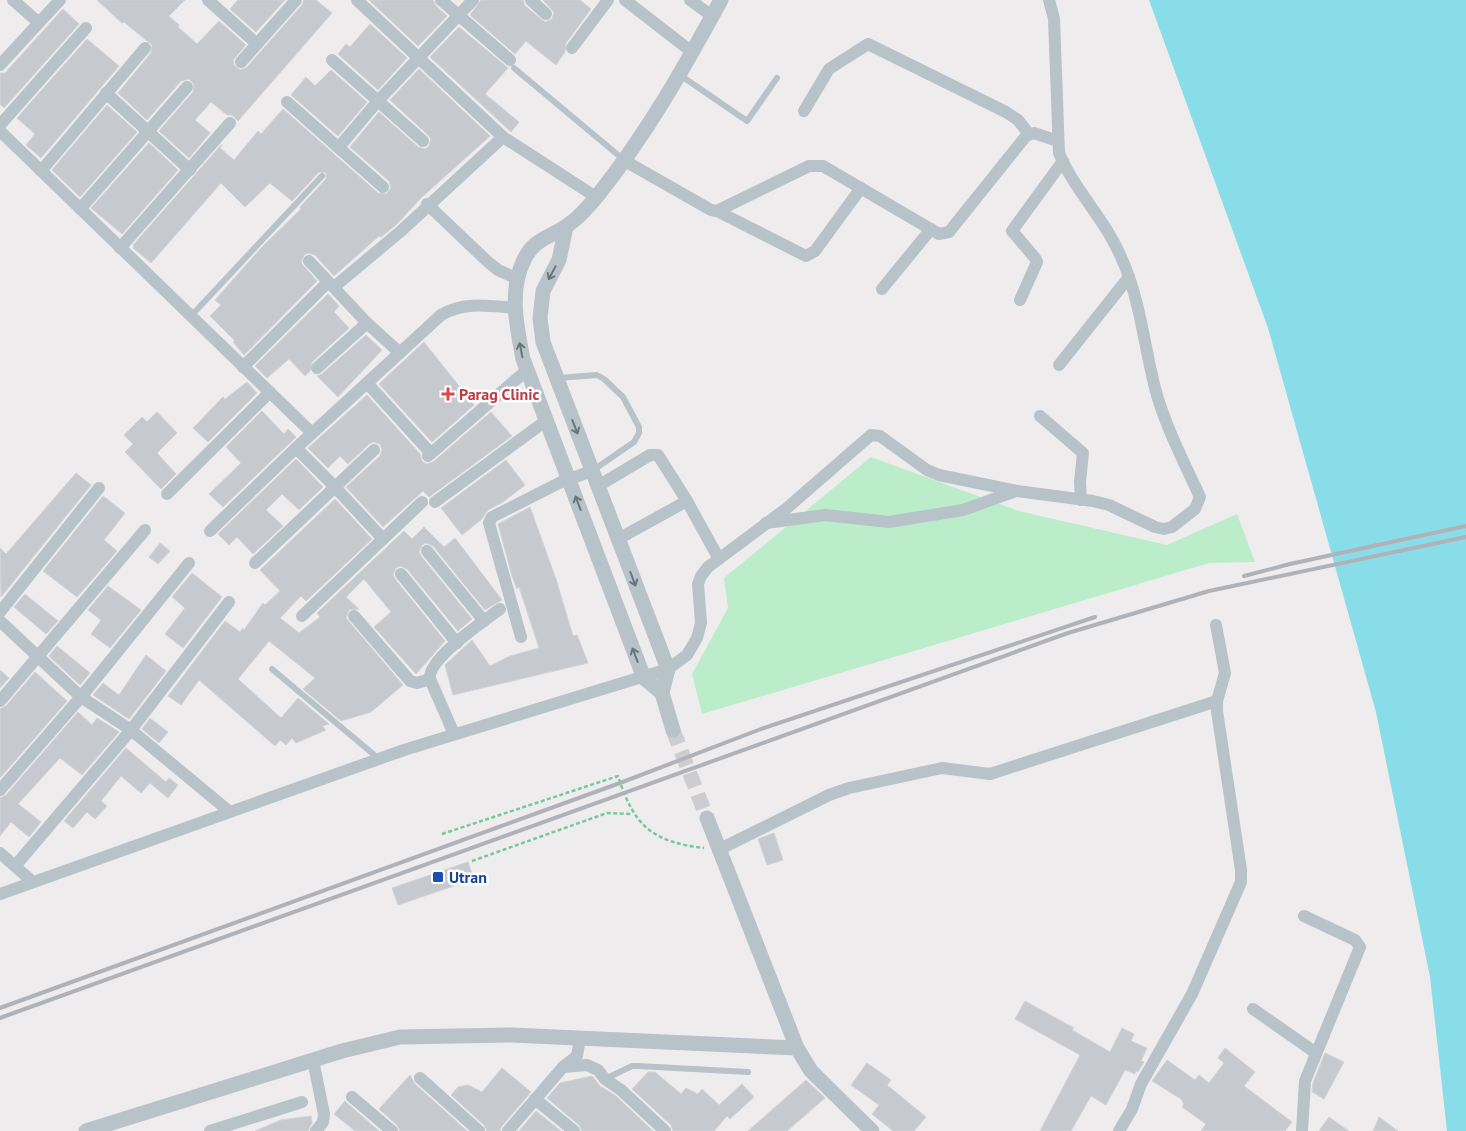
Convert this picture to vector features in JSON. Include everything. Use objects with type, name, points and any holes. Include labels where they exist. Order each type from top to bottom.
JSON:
[{"type":"street","points":[[13,0],[38,22]]},
{"type":"street","points":[[0,65],[60,0]]},
{"type":"street","points":[[209,0],[257,44]]},
{"type":"street","points":[[241,62],[296,0]]},
{"type":"street","points":[[357,0],[503,137],[596,197]]},
{"type":"street","points":[[441,0],[512,64]]},
{"type":"street","points":[[339,147],[377,102],[473,0]]},
{"type":"street","points":[[531,0],[546,14]]},
{"type":"street","points":[[572,48],[608,0]]},
{"type":"street","points":[[626,0],[692,52]]},
{"type":"street","points":[[690,0],[712,16]]},
{"type":"street","points":[[662,693],[644,678],[527,370],[517,329],[515,308],[518,279],[523,261],[536,242],[566,227],[596,197],[625,161],[680,75],[720,0]]},
{"type":"street","points":[[0,894],[379,759],[454,734],[644,678],[668,669],[687,655],[697,638],[701,623],[698,584],[705,571],[766,524],[871,435],[880,436],[927,470],[939,475],[1018,491],[1108,505],[1156,527],[1172,527],[1195,509],[1199,504],[1200,497],[1170,429],[1156,390],[1130,277],[1104,224],[1066,170],[1063,161],[1058,140],[1054,19],[1048,0]]},
{"type":"street","points":[[0,125],[86,28]]},
{"type":"street","points":[[804,111],[829,69],[868,44],[1006,112],[1018,120],[1029,134],[1058,140]]},
{"type":"street","points":[[41,171],[145,48]]},
{"type":"street","points":[[332,60],[423,141]]},
{"type":"street","points":[[80,209],[150,131],[187,86]]},
{"type":"street","points":[[106,93],[150,131],[190,170]]},
{"type":"street","points":[[287,102],[384,187]]},
{"type":"street","points":[[120,248],[230,123]]},
{"type":"street","points":[[0,131],[312,433]]},
{"type":"street","points":[[717,211],[809,166],[817,165],[823,166],[939,234],[949,232],[1029,134]]},
{"type":"street","points":[[243,367],[331,285],[401,231],[427,204],[503,137]]},
{"type":"street","points":[[625,161],[711,210],[717,211],[806,256],[814,251],[861,188]]},
{"type":"street","points":[[1020,300],[1037,262],[1012,231],[1063,161]]},
{"type":"street","points":[[427,204],[488,262],[498,270],[518,279]]},
{"type":"street","points":[[566,227],[560,260],[543,291],[540,318],[543,342],[668,669],[662,693],[673,730]]},
{"type":"street","points":[[882,289],[930,229]]},
{"type":"street","points":[[309,261],[367,323],[400,353]]},
{"type":"street","points":[[1059,365],[1130,277]]},
{"type":"street","points":[[210,531],[312,433],[441,315],[452,308],[468,306],[515,308]]},
{"type":"street","points":[[317,368],[367,323]]},
{"type":"street","points":[[367,383],[428,452],[527,370]]},
{"type":"street","points":[[167,494],[270,392]]},
{"type":"street","points":[[1040,416],[1084,453],[1080,482],[1081,500]]},
{"type":"street","points":[[436,502],[547,420]]},
{"type":"street","points":[[296,448],[335,487],[383,540]]},
{"type":"street","points":[[255,563],[374,450]]},
{"type":"street","points":[[598,486],[653,454],[661,458],[719,559]]},
{"type":"street","points":[[521,637],[489,523],[492,517],[569,479],[592,471]]},
{"type":"street","points":[[0,612],[99,488]]},
{"type":"street","points":[[766,524],[825,515],[889,522],[963,510],[1018,491]]},
{"type":"street","points":[[618,539],[687,501]]},
{"type":"street","points":[[302,616],[422,502]]},
{"type":"street","points":[[0,700],[144,530]]},
{"type":"street","points":[[427,550],[484,620]]},
{"type":"street","points":[[0,790],[81,697],[189,563]]},
{"type":"street","points":[[401,574],[457,643]]},
{"type":"street","points":[[15,866],[131,730],[229,602]]},
{"type":"street","points":[[454,734],[430,679],[431,670],[457,643],[500,609]]},
{"type":"street","points":[[354,616],[410,681],[416,683],[430,679]]},
{"type":"street","points":[[0,622],[81,697],[131,730],[230,812]]},
{"type":"street","points":[[1119,1131],[1132,1109],[1141,1084],[1192,994],[1241,882],[1241,870],[1217,701],[1225,673],[1216,625]]},
{"type":"street","points":[[718,850],[829,795],[849,788],[942,768],[990,774],[1217,701]]},
{"type":"street","points":[[707,818],[797,1048],[810,1071],[872,1131]]},
{"type":"street","points":[[0,853],[33,882]]},
{"type":"street","points":[[1302,1131],[1305,1081],[1360,947],[1355,940],[1304,916]]},
{"type":"street","points":[[1253,1009],[1316,1052]]},
{"type":"street","points":[[86,1131],[313,1060],[400,1038],[512,1034],[797,1048]]},
{"type":"street","points":[[508,1131],[563,1067],[577,1056],[580,1038]]},
{"type":"street","points":[[313,1060],[324,1114],[322,1122],[316,1131]]},
{"type":"street","points":[[563,1067],[587,1065],[598,1070],[605,1079],[621,1090],[665,1131]]},
{"type":"street","points":[[420,1078],[479,1131]]},
{"type":"street","points":[[352,1097],[392,1131]]},
{"type":"street","points":[[535,1099],[574,1131]]},
{"type":"street","points":[[210,1131],[302,1102]]},
{"type":"lane","points":[[512,64],[625,161]]},
{"type":"lane","points":[[680,75],[747,121],[778,78]]},
{"type":"lane","points":[[191,316],[322,176]]},
{"type":"lane","points":[[556,378],[597,375],[604,379],[622,397],[639,427],[639,433],[634,442],[592,471]]},
{"type":"lane","points":[[272,669],[379,759]]},
{"type":"lane","points":[[605,1079],[632,1066],[748,1072]]},
{"type":"path","points":[[442,834],[618,776],[632,814],[643,827],[681,846],[718,850]]},
{"type":"path","points":[[472,861],[607,813],[632,814]]},
{"type":"green space","points":[[871,457],[1019,511],[1167,545],[1237,514],[1255,562],[1209,563],[702,714],[692,674],[728,608],[724,578]]},
{"type":"water","points":[[1149,0],[1466,0],[1466,1131],[1447,1131],[1430,977],[1376,712],[1268,328]]},
{"type":"building","points":[[97,0],[185,0],[169,16],[197,44],[219,21],[246,45],[233,60],[234,65],[240,70],[247,67],[302,5],[304,0],[316,0],[332,13],[238,121],[211,102],[195,120],[210,133],[189,158],[159,131],[193,92],[194,84],[189,79],[181,81],[147,120],[118,93],[151,53],[152,45],[124,22],[122,23]]},
{"type":"building","points":[[238,0],[285,0],[256,32],[230,9]]},
{"type":"building","points":[[369,0],[433,0],[436,6],[447,16],[418,46]]},
{"type":"building","points":[[481,0],[523,0],[525,6],[545,22],[552,19],[554,12],[543,0],[580,0],[591,9],[566,43],[565,52],[556,65],[526,41],[515,54],[470,15]]},
{"type":"building","points":[[63,9],[79,24],[4,108],[0,104],[0,73],[5,73]]},
{"type":"building","points":[[370,24],[407,58],[378,90],[338,54],[346,44],[350,47]]},
{"type":"building","points":[[459,27],[508,68],[485,94],[519,122],[511,132],[430,57]]},
{"type":"building","points":[[87,39],[119,66],[41,158],[26,145],[35,134],[17,118]]},
{"type":"building","points":[[419,69],[490,136],[421,198],[396,225],[381,237],[379,236],[334,276],[315,255],[308,253],[304,255],[301,263],[317,281],[244,355],[233,342],[235,341],[210,316],[221,305],[215,300],[261,248],[301,209],[300,207],[326,179],[326,173],[319,172],[292,201],[270,183],[245,207],[221,183],[151,263],[133,248],[134,244],[222,144],[220,148],[234,160],[258,131],[261,134],[283,109],[378,193],[386,194],[391,188],[389,181],[350,147],[379,112],[418,147],[425,149],[429,146],[431,139],[428,135],[390,100]]},
{"type":"building","points":[[331,70],[367,102],[338,136],[291,95],[306,77],[315,86]]},
{"type":"building","points":[[107,105],[137,132],[80,197],[52,170]]},
{"type":"building","points":[[149,143],[178,170],[122,234],[91,208]]},
{"type":"building","points":[[328,294],[339,306],[334,312],[349,328],[312,362],[310,371],[305,376],[289,359],[267,378],[255,366]]},
{"type":"building","points":[[366,335],[382,350],[338,397],[317,376],[322,374]]},
{"type":"building","points":[[424,342],[474,405],[432,442],[379,384]]},
{"type":"building","points":[[247,382],[257,393],[208,442],[193,428],[223,397],[225,399]]},
{"type":"building","points":[[367,395],[420,454],[422,461],[426,464],[433,462],[491,412],[512,436],[429,497],[423,491],[383,527],[346,487],[380,456],[382,449],[380,444],[373,442],[369,444],[348,464],[340,456],[328,468],[308,448]]},
{"type":"building","points":[[262,411],[284,434],[288,429],[296,437],[223,507],[209,494],[241,463],[226,447]]},
{"type":"building","points":[[157,412],[177,433],[157,453],[176,474],[161,489],[125,452],[133,444],[124,435],[142,417],[147,422]]},
{"type":"building","points":[[296,459],[323,487],[299,510],[282,494],[266,510],[283,526],[253,554],[237,537],[229,545],[218,534]]},
{"type":"building","points":[[506,460],[525,485],[503,502],[488,510],[482,519],[462,535],[441,508]]},
{"type":"building","points":[[76,473],[91,485],[1,597],[0,548],[6,554]]},
{"type":"building","points":[[103,496],[125,513],[104,540],[117,551],[77,597],[43,571]]},
{"type":"building","points":[[335,499],[372,539],[306,601],[301,596],[280,618],[299,633],[320,617],[317,613],[404,531],[412,539],[424,527],[444,547],[455,538],[502,600],[485,610],[433,546],[426,543],[422,545],[419,552],[421,556],[472,619],[458,631],[407,569],[400,566],[396,568],[393,575],[395,579],[445,641],[416,674],[374,627],[391,612],[364,579],[346,597],[359,609],[349,610],[346,618],[403,685],[371,712],[341,721],[303,689],[315,678],[269,641],[238,679],[281,718],[298,698],[329,724],[322,726],[326,730],[296,743],[292,738],[286,745],[280,740],[275,746],[199,680],[181,705],[168,696],[225,621],[240,632],[243,628],[244,630],[263,603],[265,605],[280,591],[260,570]]},
{"type":"building","points":[[530,507],[556,579],[573,636],[577,635],[588,663],[453,695],[445,665],[472,640],[490,666],[510,656],[539,648],[519,587],[517,589],[512,576],[498,524]]},
{"type":"building","points":[[160,543],[170,551],[158,564],[149,557]]},
{"type":"building","points":[[192,573],[222,597],[183,648],[165,634],[185,608],[172,597]]},
{"type":"building","points":[[108,586],[141,610],[110,648],[91,634],[101,620],[88,610]]},
{"type":"building","points":[[25,594],[58,621],[46,634],[14,607]]},
{"type":"building","points":[[57,646],[90,673],[80,685],[49,656]]},
{"type":"building","points":[[146,655],[166,671],[129,719],[93,695],[103,683],[119,695]]},
{"type":"building","points":[[0,670],[9,678],[0,688]]},
{"type":"building","points":[[35,672],[67,701],[0,778],[0,709],[6,706]]},
{"type":"building","points":[[78,712],[92,725],[97,718],[119,732],[82,775],[60,758],[18,804],[41,822],[29,837],[11,822],[0,836],[0,798],[6,795]]},
{"type":"building","points":[[150,718],[168,732],[159,743],[142,729]]},
{"type":"building","points":[[126,748],[166,782],[169,778],[178,785],[168,798],[150,783],[141,793],[121,776],[101,801],[107,806],[95,819],[87,812],[73,828],[64,821]]},
{"type":"building","points":[[774,833],[783,860],[767,865],[758,839]]},
{"type":"building","points":[[468,862],[474,879],[398,905],[392,888]]},
{"type":"building","points":[[1025,1001],[1074,1028],[1072,1030],[1110,1052],[1122,1028],[1134,1034],[1131,1041],[1147,1048],[1141,1061],[1144,1062],[1138,1072],[1136,1071],[1135,1074],[1125,1070],[1106,1105],[1091,1096],[1071,1131],[1040,1131],[1080,1055],[1015,1019]]},
{"type":"building","points":[[1225,1048],[1255,1072],[1244,1086],[1292,1122],[1285,1131],[1201,1131],[1206,1124],[1182,1107],[1184,1104],[1181,1099],[1152,1081],[1167,1060],[1195,1080],[1199,1075],[1209,1083],[1224,1063],[1218,1058]]},
{"type":"building","points":[[1325,1053],[1344,1062],[1324,1099],[1312,1092],[1313,1083]]},
{"type":"building","points":[[867,1063],[891,1080],[887,1085],[926,1117],[914,1131],[893,1131],[872,1114],[879,1105],[851,1085]]},
{"type":"building","points":[[502,1068],[531,1092],[502,1126],[500,1131],[487,1131],[484,1125],[451,1095],[458,1087],[468,1085],[482,1092]]},
{"type":"building","points":[[648,1072],[655,1072],[681,1094],[686,1088],[698,1094],[702,1089],[719,1105],[742,1084],[754,1097],[730,1119],[727,1116],[714,1131],[673,1131],[671,1125],[632,1089]]},
{"type":"building","points":[[410,1075],[415,1084],[467,1131],[400,1131],[397,1125],[379,1109]]},
{"type":"building","points":[[592,1076],[600,1086],[616,1096],[653,1131],[582,1131],[579,1125],[547,1098],[560,1083]]},
{"type":"building","points":[[806,1080],[825,1098],[787,1131],[748,1131]]},
{"type":"building","points":[[345,1101],[379,1131],[355,1131],[334,1114]]},
{"type":"building","points":[[536,1111],[561,1131],[519,1131]]},
{"type":"building","points":[[311,1116],[312,1123],[308,1131],[255,1131],[281,1120]]},
{"type":"building","points":[[1329,1117],[1349,1131],[1319,1131]]},
{"type":"building","points":[[1379,1117],[1398,1131],[1373,1131]]},
{"type":"tunnel","points":[[673,730],[707,818]]},
{"type":"railway","points":[[1244,576],[1290,564],[1466,526]]},
{"type":"railway","points":[[0,1018],[1068,633],[1209,591],[1466,537]]},
{"type":"railway","points":[[0,1008],[620,783],[761,729],[1095,617]]},
{"type":"place","name":"Parag Clinic","points":[[448,394]]},
{"type":"place","name":"Utran","points":[[438,877]]}]
